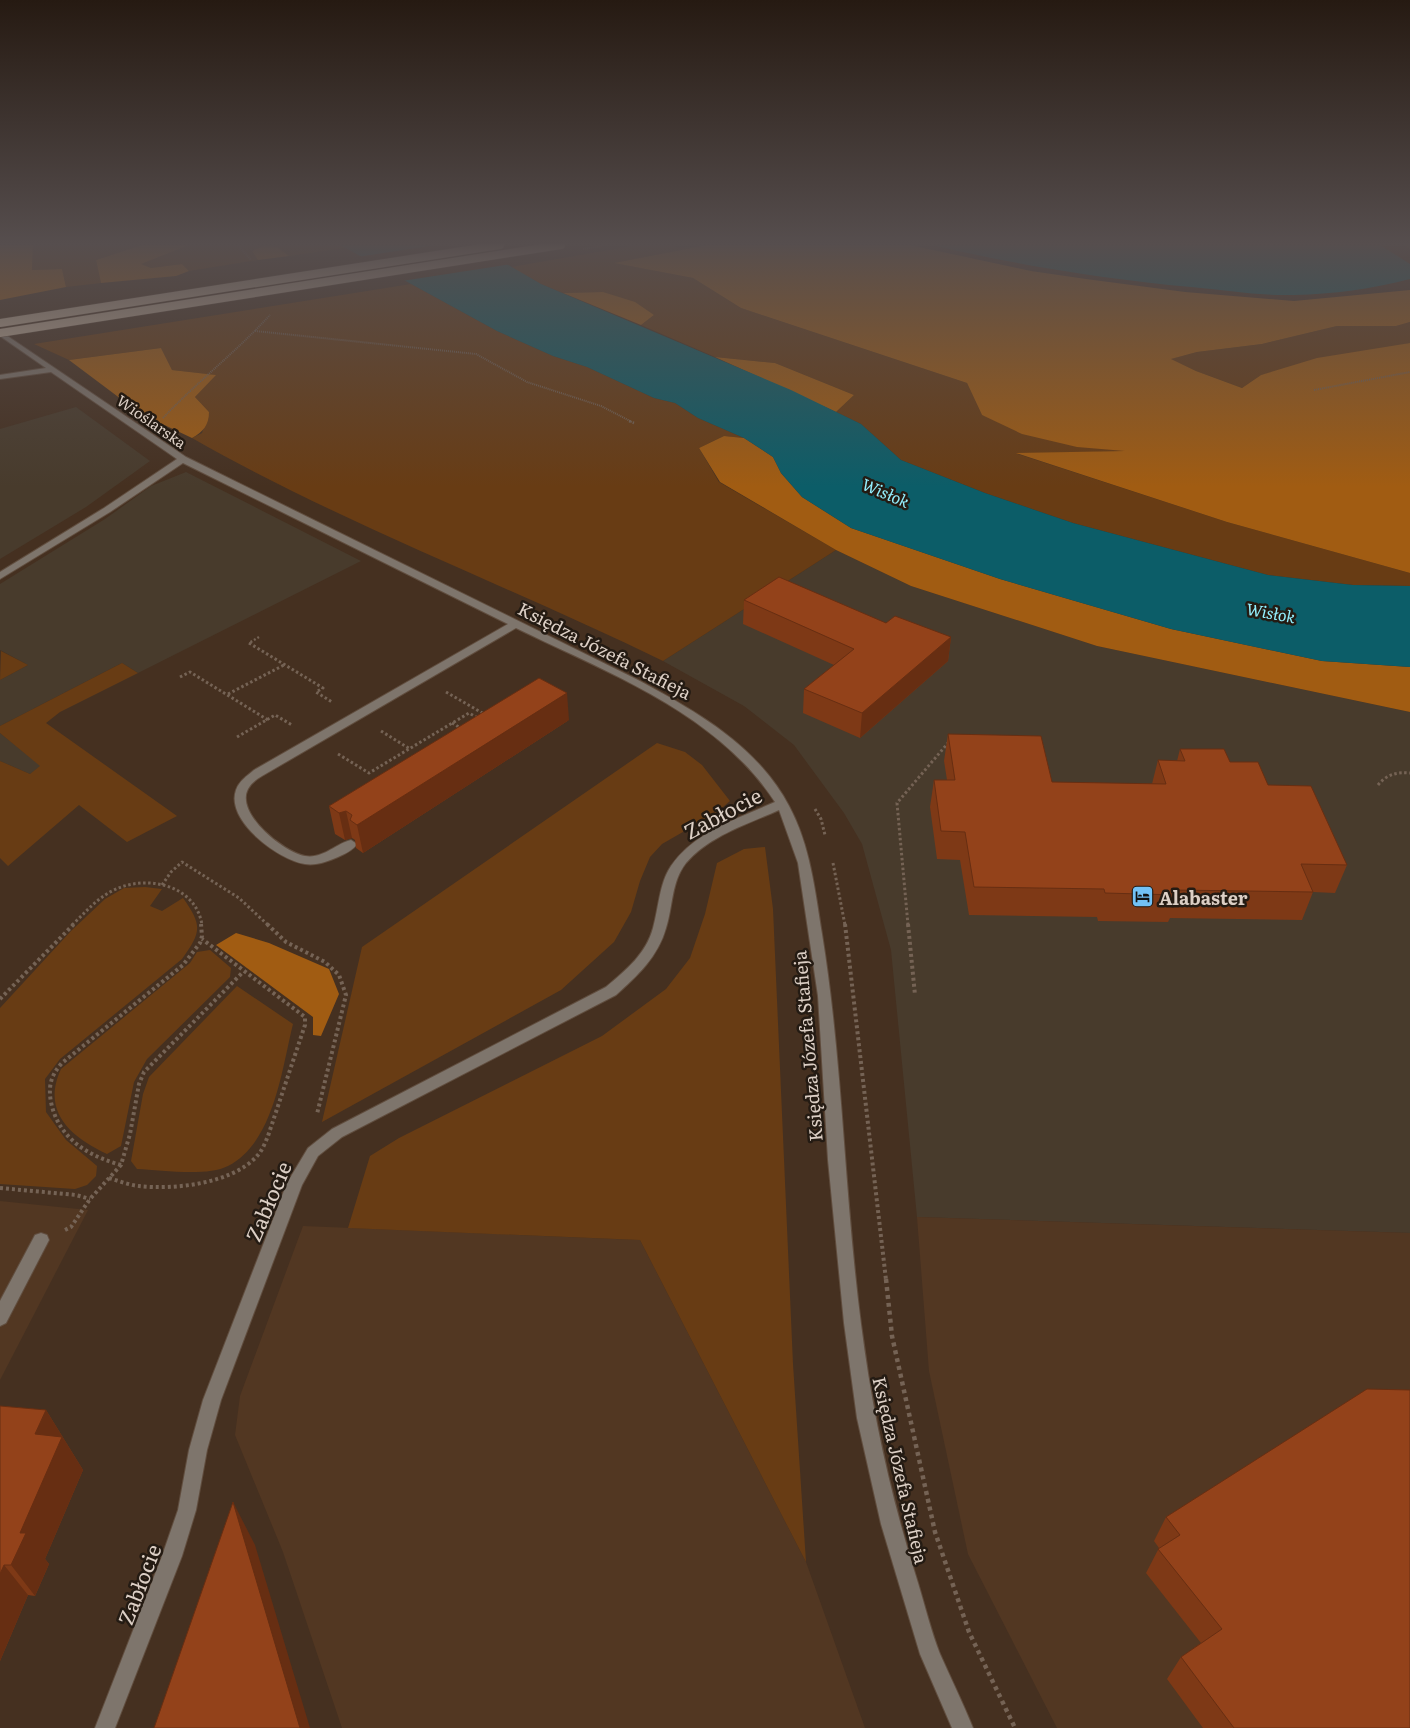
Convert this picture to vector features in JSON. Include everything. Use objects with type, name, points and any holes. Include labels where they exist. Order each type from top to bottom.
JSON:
[{"type":"main road","points":[[0,333],[47,326]]},
{"type":"street","name":"Wioślarska","points":[[0,333],[183,459],[107,510],[0,576]]},
{"type":"street","points":[[0,378],[53,369]]},
{"type":"street","name":"Księdza Józefa Stafieja","points":[[183,459],[632,681],[674,704],[714,730],[744,757],[763,777],[782,804],[790,820],[804,863],[825,996],[836,1160],[852,1313],[866,1418],[890,1524],[930,1654],[963,1728]]},
{"type":"street","points":[[351,844],[319,859],[306,861],[292,857],[258,831],[244,816],[239,803],[241,790],[246,782],[258,773],[515,624]]},
{"type":"street","name":"Zabłocie","points":[[105,1728],[172,1556],[187,1510],[198,1450],[212,1400],[295,1183],[312,1152],[337,1133],[611,991],[640,965],[656,939],[668,882],[682,860],[700,844],[782,804]]},
{"type":"street","points":[[0,1318],[41,1240]]},
{"type":"path","points":[[148,436],[185,395],[259,326]]},
{"type":"path","points":[[255,331],[462,351],[476,354],[527,382],[601,406],[634,423]]},
{"type":"path","points":[[1314,390],[1410,372]]},
{"type":"path","points":[[260,637],[249,642],[323,688],[316,692],[410,748]]},
{"type":"path","points":[[227,695],[285,665]]},
{"type":"path","points":[[180,677],[190,672],[268,720]]},
{"type":"path","points":[[421,677],[489,716]]},
{"type":"path","points":[[452,723],[467,732]]},
{"type":"path","points":[[915,995],[897,803],[953,736]]},
{"type":"path","points":[[1378,785],[1387,775],[1410,773]]},
{"type":"path","points":[[814,807],[820,818],[827,841]]},
{"type":"path","points":[[831,858],[841,896],[850,950],[891,1326],[896,1354],[935,1532],[969,1632],[1015,1728]]},
{"type":"path","points":[[162,886],[171,872],[182,862],[239,898],[286,942],[325,962],[339,975],[346,995],[313,1130],[312,1152]]},
{"type":"path","points":[[0,999],[97,900],[111,891],[128,885],[150,883],[184,893],[197,906],[200,914],[202,939],[183,965],[62,1062],[52,1076],[49,1089],[55,1122],[76,1145],[97,1157],[121,1165]]},
{"type":"path","points":[[109,1178],[137,1186],[164,1188],[184,1186],[219,1178],[254,1159],[263,1148],[305,1025],[305,1017],[243,972],[202,939]]},
{"type":"path","points":[[41,1240],[71,1227],[90,1199],[121,1165],[130,1134],[139,1084],[144,1072],[243,972]]},
{"type":"path","points":[[0,1188],[76,1195],[90,1199]]},
{"type":"shaded area","points":[[149,326],[487,326],[553,356],[587,367],[654,398],[675,403],[698,418],[744,438],[724,436],[699,448],[719,482],[836,550],[663,661],[366,526],[249,469],[192,438],[202,433],[209,412],[195,397],[215,375],[172,370],[161,348],[69,360],[34,344]]},
{"type":"shaded area","points":[[642,326],[794,326],[967,383],[982,415],[1132,451],[1018,454],[1227,522],[1410,573],[1410,586],[1353,585],[1268,575],[1073,523],[985,493],[901,460],[861,424],[836,412],[854,395],[775,363],[715,357]]},
{"type":"shaded area","points":[[794,326],[1397,326],[1337,326],[1262,344],[1197,352],[1171,359],[1196,371],[1242,388],[1261,375],[1317,358],[1410,343],[1410,573],[1227,522],[1016,453],[1125,451],[1077,447],[1022,434],[982,415],[967,383]]},
{"type":"shaded area","points":[[1337,326],[1410,326],[1410,343],[1261,375],[1242,388],[1170,359],[1197,352],[1262,344]]},
{"type":"shaded area","points":[[161,348],[172,370],[216,375],[195,397],[209,412],[209,417],[205,428],[192,438],[141,414],[69,360]]},
{"type":"shaded area","points":[[715,357],[775,363],[854,395],[836,412]]},
{"type":"shaded area","points":[[76,407],[150,461],[86,507],[0,559],[0,429]]},
{"type":"shaded area","points":[[724,436],[744,438],[773,457],[781,473],[802,497],[851,528],[1000,579],[1171,629],[1322,661],[1410,667],[1410,712],[1097,646],[911,586],[836,550],[720,482],[699,448]]},
{"type":"shaded area","points":[[186,472],[361,561],[138,673],[122,663],[0,726],[0,680],[28,665],[0,650],[0,584],[105,519],[151,486]]},
{"type":"shaded area","name":"Alabaster","points":[[836,550],[911,586],[1097,646],[1410,712],[1410,1233],[917,1217],[891,950],[862,844],[844,813],[794,745],[744,706],[663,661]]},
{"type":"shaded area","points":[[1,651],[28,665],[0,680]]},
{"type":"shaded area","points":[[122,663],[138,673],[60,712],[46,723],[177,816],[127,842],[79,805],[8,866],[0,858],[0,761],[30,774],[40,766],[0,733],[0,726]]},
{"type":"shaded area","points":[[0,733],[41,766],[30,774],[0,761]]},
{"type":"shaded area","points":[[657,743],[685,752],[702,765],[730,801],[716,813],[662,844],[650,857],[640,881],[631,912],[614,942],[561,990],[322,1122],[362,947]]},
{"type":"shaded area","points":[[765,847],[773,909],[793,1364],[806,1562],[640,1240],[348,1228],[370,1156],[399,1138],[602,1036],[666,989],[690,958],[705,914],[717,863],[744,849]]},
{"type":"shaded area","points":[[145,887],[162,889],[150,906],[162,911],[183,898],[196,922],[197,929],[193,942],[182,959],[60,1059],[45,1079],[46,1112],[66,1140],[97,1166],[96,1176],[87,1185],[75,1189],[0,1184],[0,1008],[71,931],[105,899],[124,888]]},
{"type":"shaded area","points":[[236,933],[269,943],[329,969],[339,994],[321,1036],[313,1035],[313,1017],[216,945]]},
{"type":"shaded area","points":[[210,950],[231,968],[230,977],[147,1059],[134,1082],[121,1146],[107,1154],[82,1140],[71,1131],[57,1110],[55,1098],[56,1084],[61,1069],[190,963],[197,952]]},
{"type":"shaded area","points":[[237,986],[293,1024],[280,1082],[266,1123],[244,1155],[228,1166],[196,1172],[137,1169],[131,1161],[143,1094],[149,1077]]},
{"type":"shaded area","points":[[0,1201],[88,1210],[0,1380]]},
{"type":"shaded area","points":[[917,1217],[1410,1233],[1410,1728],[1057,1728],[968,1554],[929,1371]]},
{"type":"shaded area","points":[[303,1226],[640,1240],[806,1562],[865,1728],[342,1728],[283,1552],[235,1435],[240,1396]]},
{"type":"water","name":"Wisłok","points":[[487,326],[639,326],[791,390],[861,424],[901,460],[985,493],[1073,523],[1268,575],[1353,585],[1410,586],[1410,667],[1322,661],[1171,629],[1000,579],[851,528],[802,497],[781,473],[773,457],[744,438],[698,418],[675,403],[654,398],[587,367],[553,356]]},
{"type":"building","points":[[779,577],[886,623],[895,616],[951,637],[862,713],[804,689],[854,649],[744,600]]},
{"type":"building","points":[[539,678],[567,693],[357,825],[350,820],[352,815],[346,811],[339,813],[329,806]]},
{"type":"building","name":"Alabaster","points":[[948,734],[1041,736],[1052,782],[1166,784],[1158,760],[1185,761],[1180,749],[1224,749],[1230,762],[1258,762],[1268,785],[1311,786],[1347,865],[1301,864],[1313,892],[1175,890],[1177,895],[1105,893],[1104,889],[974,887],[965,832],[941,831],[934,780],[955,780]]},
{"type":"building","points":[[1367,1389],[1410,1390],[1410,1728],[1234,1728],[1181,1657],[1222,1629],[1158,1549],[1180,1535],[1166,1517]]},
{"type":"building","points":[[0,1406],[46,1410],[35,1434],[62,1437],[20,1533],[26,1533],[11,1565],[4,1565],[0,1574]]},
{"type":"building","points":[[233,1502],[300,1728],[154,1728]]},
{"type":"place","name":"Alabaster","points":[[1143,897]]}]
